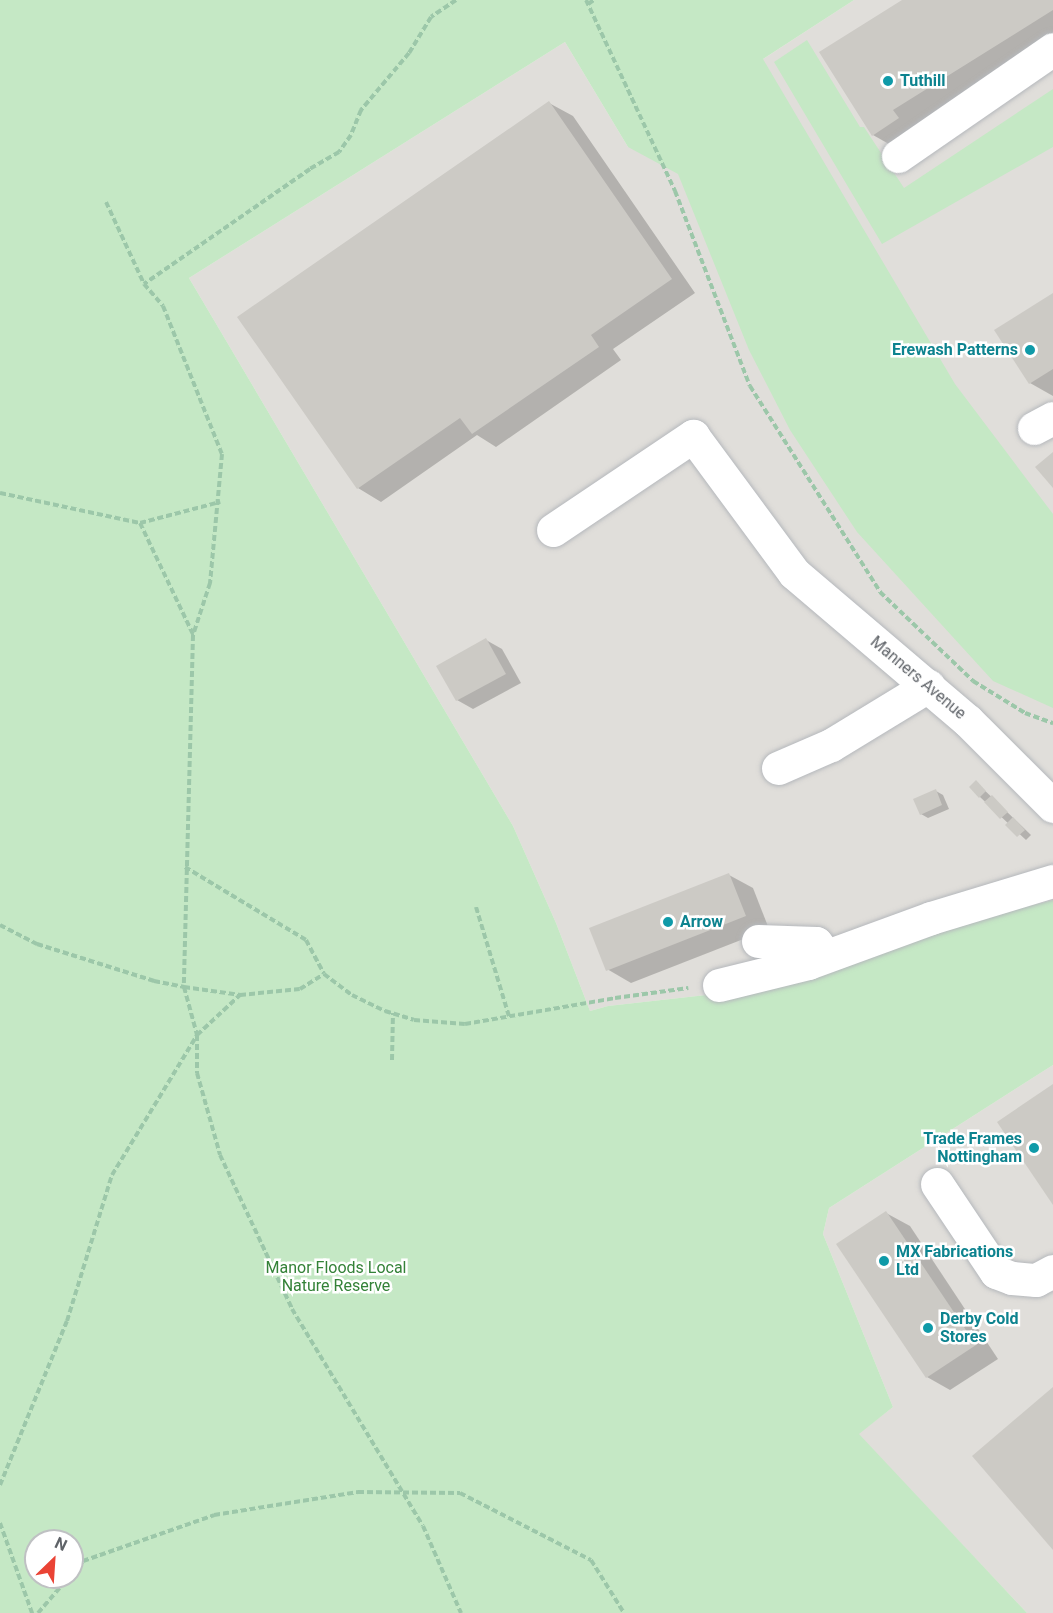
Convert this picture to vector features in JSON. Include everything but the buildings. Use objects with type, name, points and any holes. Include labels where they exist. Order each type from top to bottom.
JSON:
[{"type":"street","points":[[897,156],[1053,49]]},
{"type":"street","name":"Manners Avenue","points":[[553,530],[693,436],[794,573],[1047,789]]},
{"type":"street","points":[[778,768],[831,745],[928,686]]},
{"type":"street","points":[[719,984],[762,976],[932,918],[1053,880]]},
{"type":"street","points":[[758,941],[816,943],[826,956]]},
{"type":"street","points":[[937,1185],[996,1272],[1012,1278],[1036,1280],[1053,1271]]},
{"type":"path","points":[[144,284],[310,169],[339,152],[351,135],[361,110],[409,53],[431,17],[456,0]]},
{"type":"path","points":[[594,0],[587,2],[675,191],[750,386],[880,592],[973,681],[1025,713],[1053,723]]},
{"type":"path","points":[[106,202],[144,284],[163,306],[222,454],[220,502],[210,583],[193,635],[185,867],[184,987],[197,1035],[197,1073],[220,1155],[292,1309],[423,1526],[461,1613]]},
{"type":"path","points":[[0,493],[140,523],[220,502]]},
{"type":"path","points":[[140,523],[193,635]]},
{"type":"path","points":[[185,867],[306,940],[318,958],[324,974],[352,995],[414,1020],[465,1023],[615,998],[719,984]]},
{"type":"path","points":[[476,907],[509,1017]]},
{"type":"path","points":[[0,925],[37,944],[154,981],[184,987],[240,995],[300,989],[324,974]]},
{"type":"path","points":[[0,1485],[67,1321],[112,1175],[197,1035],[240,995]]},
{"type":"path","points":[[392,1060],[393,1013]]},
{"type":"path","points":[[84,1561],[214,1515],[358,1492],[460,1493],[591,1560],[624,1613]]},
{"type":"path","points":[[0,1523],[32,1613]]},
{"type":"path","points":[[38,1613],[59,1589]]},
{"type":"shaded area","points":[[854,0],[1053,0],[1053,900],[974,920],[733,992],[608,1006],[590,1011],[556,923],[513,826],[189,278],[565,42],[628,147]]},
{"type":"shaded area","points":[[1053,1065],[1053,1613],[1027,1613],[858,1434],[893,1407],[823,1234],[829,1208]]},
{"type":"green space","name":"Manor Floods Local Nature Reserve","points":[[0,0],[854,0],[763,59],[955,384],[1053,514],[1053,708],[993,681],[857,532],[790,430],[749,350],[678,174],[628,147],[565,42],[189,278],[513,826],[556,923],[590,1011],[608,1006],[733,992],[974,920],[1053,900],[1053,1065],[829,1208],[823,1234],[893,1407],[859,1434],[1027,1613],[0,1613]]},
{"type":"green space","points":[[807,40],[860,127],[864,127],[904,188],[1053,89],[1053,147],[882,244],[774,62]]},
{"type":"place","name":"Tuthill","points":[[888,81]]},
{"type":"place","name":"Erewash Patterns","points":[[1030,350]]},
{"type":"place","name":"Arrow","points":[[668,922]]},
{"type":"place","name":"Trade Frames Nottingham","points":[[1034,1148]]},
{"type":"place","name":"MX Fabrications Ltd","points":[[884,1261]]},
{"type":"place","name":"Derby Cold Stores","points":[[928,1328]]}]
